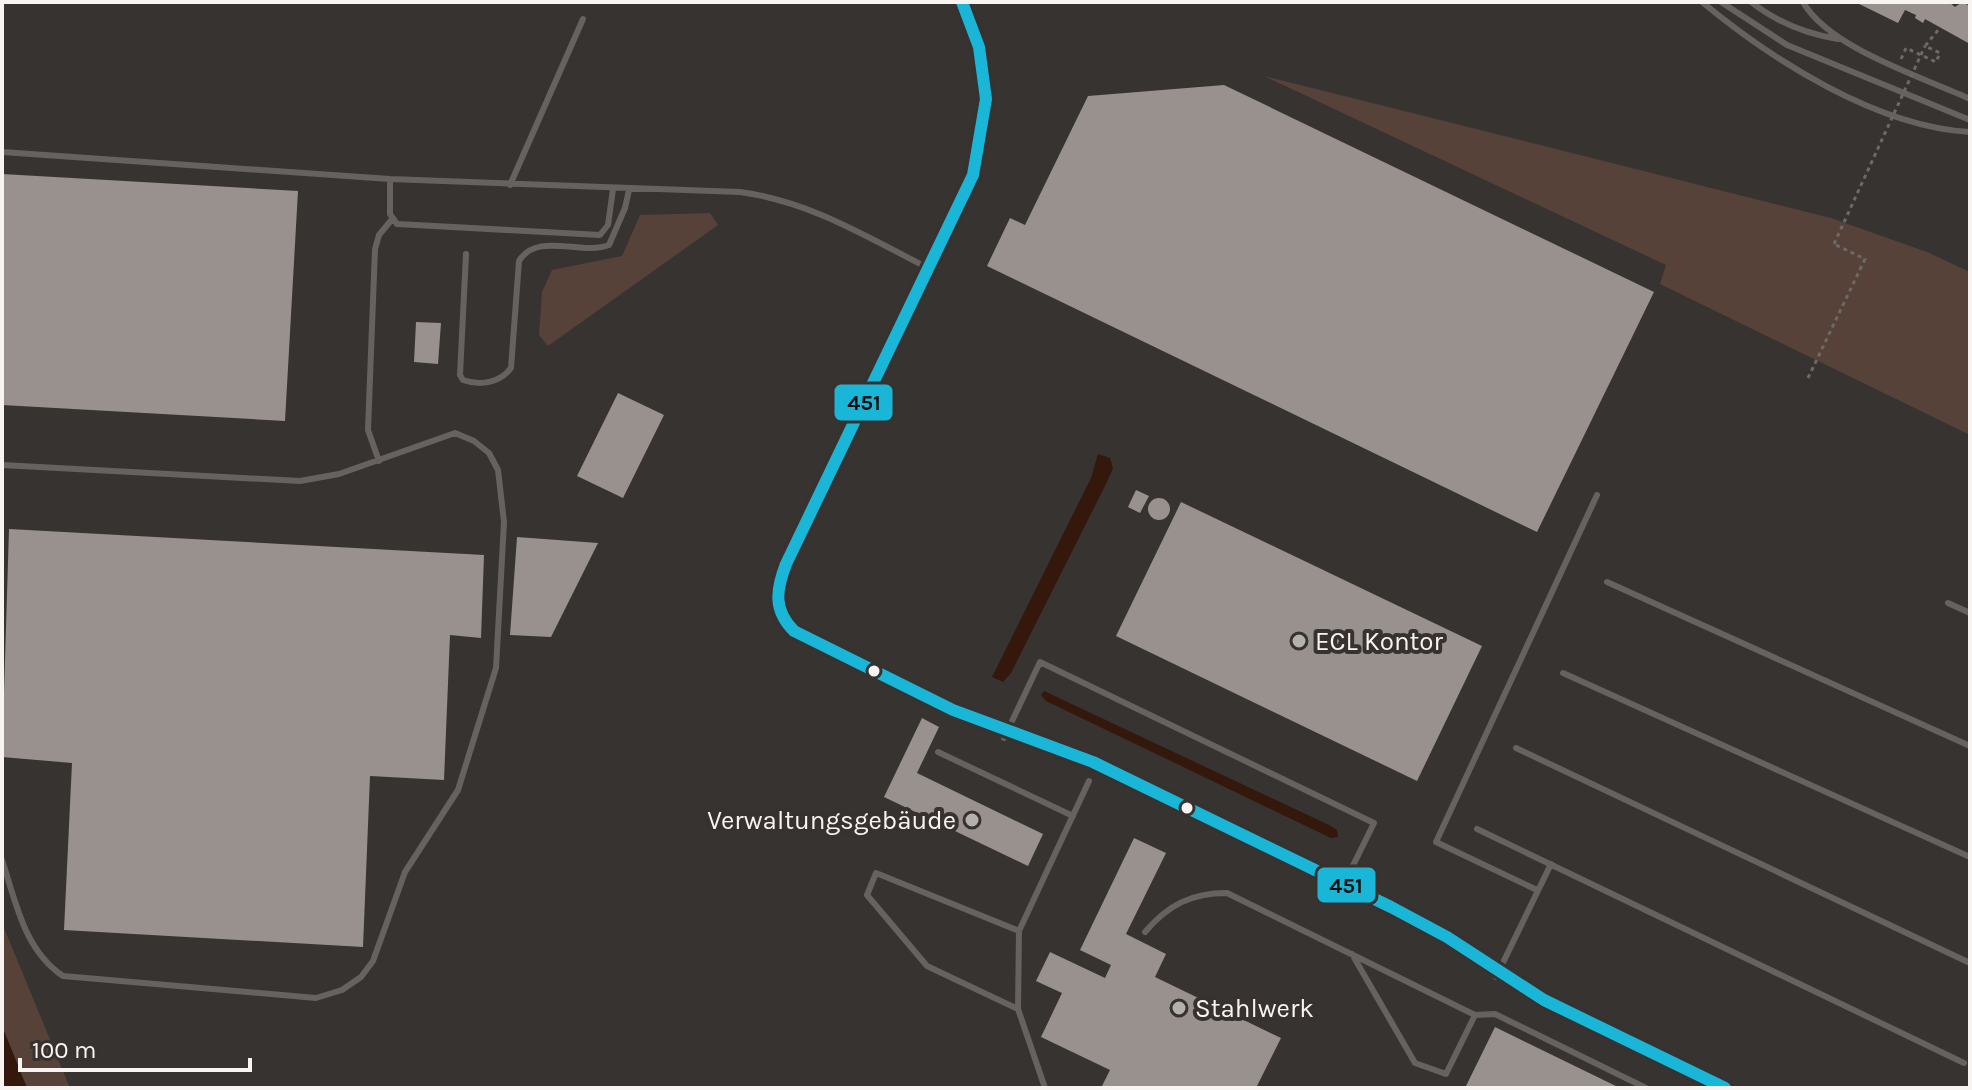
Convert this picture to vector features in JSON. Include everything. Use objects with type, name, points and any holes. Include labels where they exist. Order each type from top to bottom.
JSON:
[{"type":"street","points":[[962,2],[979,47],[985,84],[983,135],[973,175],[780,577],[777,610],[786,625],[812,641],[953,710],[1006,733],[1093,762],[1344,885],[1447,937],[1497,974],[1544,1000],[1725,1088]]},
{"type":"lane","points":[[1702,2],[1742,34],[1853,99],[1898,116],[1970,132]]},
{"type":"lane","points":[[1721,2],[1807,54],[1970,120]]},
{"type":"lane","points":[[1734,11],[1751,2],[1770,16],[1807,34],[1842,39]]},
{"type":"lane","points":[[1803,2],[1817,22],[1842,39],[1970,99]]},
{"type":"lane","points":[[510,185],[583,19]]},
{"type":"lane","points":[[2,152],[390,179],[740,192],[777,197],[815,210],[929,269]]},
{"type":"lane","points":[[390,179],[393,218],[397,224],[600,235],[608,225],[613,189]]},
{"type":"lane","points":[[466,254],[460,375],[463,380],[480,385],[507,374],[511,368],[517,278],[524,253],[543,246],[598,249],[609,245],[629,190]]},
{"type":"lane","points":[[379,461],[368,430],[375,249],[379,235],[393,218]]},
{"type":"lane","points":[[843,402],[860,410]]},
{"type":"lane","points":[[2,465],[270,482],[339,474],[448,434],[462,434],[489,453],[498,470],[504,522],[496,668],[458,790],[405,872],[373,961],[361,977],[342,990],[316,998],[63,976],[43,963],[29,938],[2,860]]},
{"type":"lane","points":[[1537,890],[1436,842],[1597,495]]},
{"type":"lane","points":[[1607,582],[1970,746]]},
{"type":"lane","points":[[1948,603],[1970,613]]},
{"type":"lane","points":[[1006,733],[1040,662],[1374,823],[1336,900]]},
{"type":"lane","points":[[1563,673],[1970,857]]},
{"type":"lane","points":[[1516,748],[1970,963]]},
{"type":"lane","points":[[938,752],[1073,816]]},
{"type":"lane","points":[[1045,1088],[1018,1009],[1019,931],[1089,781]]},
{"type":"lane","points":[[1477,829],[1964,1063]]},
{"type":"lane","points":[[1497,974],[1551,864]]},
{"type":"lane","points":[[1018,1009],[927,966],[867,895],[876,873],[1019,931]]},
{"type":"lane","points":[[1145,932],[1161,913],[1181,901],[1201,893],[1227,893],[1475,1015],[1495,1014],[1646,1088]]},
{"type":"lane","points":[[1352,954],[1415,1063],[1446,1074],[1475,1015]]},
{"type":"path","points":[[1808,378],[1865,259],[1834,244],[1925,46],[1939,29]]},
{"type":"path","points":[[1897,66],[1906,48],[1936,62],[1940,53],[1925,46]]},
{"type":"shaded area","points":[[1264,76],[1831,218],[1927,252],[1970,272],[1970,435],[1660,284],[1666,265]]},
{"type":"shaded area","points":[[710,213],[718,225],[548,346],[539,335],[542,292],[552,270],[622,256],[640,215]]},
{"type":"shaded area","points":[[1098,454],[1110,458],[1113,468],[1011,673],[1003,682],[992,677],[1091,478]]},
{"type":"shaded area","points":[[1044,691],[1329,825],[1337,830],[1338,837],[1331,838],[1046,701],[1041,695]]},
{"type":"shaded area","points":[[2,923],[70,1088],[27,1088],[2,1026]]},
{"type":"shaded area","points":[[2,1026],[27,1088],[2,1088]]},
{"type":"building","points":[[1855,2],[1949,2],[1955,7],[1962,2],[1970,6],[1970,44],[1925,19],[1923,23],[1905,10],[1898,23]]},
{"type":"building","points":[[1224,85],[1654,292],[1537,532],[987,266],[1010,218],[1025,225],[1088,96]]},
{"type":"building","points":[[2,174],[298,191],[285,421],[2,405]]},
{"type":"building","points":[[416,322],[441,323],[438,364],[414,362]]},
{"type":"building","points":[[618,393],[664,415],[623,498],[577,476]]},
{"type":"building","points":[[1136,490],[1149,496],[1140,513],[1128,507]]},
{"type":"building","points":[[1155,498],[1163,498],[1170,509],[1163,520],[1155,520],[1148,513],[1148,505]]},
{"type":"building","name":"ECL Kontor","points":[[1181,502],[1482,646],[1417,781],[1116,636]]},
{"type":"building","points":[[9,529],[484,555],[481,638],[450,635],[444,780],[370,776],[363,947],[64,930],[72,763],[2,757]]},
{"type":"building","points":[[517,537],[598,543],[551,637],[510,635]]},
{"type":"building","name":"Verwaltungsgebäude","points":[[922,718],[939,727],[917,773],[1043,834],[1028,866],[884,797]]},
{"type":"building","points":[[1134,838],[1166,853],[1126,934],[1166,954],[1155,977],[1281,1038],[1256,1088],[1101,1088],[1110,1070],[1041,1037],[1062,993],[1036,981],[1050,952],[1105,978],[1111,965],[1080,950]]},
{"type":"building","points":[[1495,1027],[1620,1088],[1465,1088]]},
{"type":"transit line","name":"451","points":[[962,2],[979,47],[986,99],[973,175],[786,564],[778,599],[787,623],[794,631],[953,710],[1093,762],[1391,907],[1447,937],[1544,1000],[1725,1088]]},
{"type":"place","name":"ECL Kontor","points":[[1299,641]]},
{"type":"place","name":"Verwaltungsgebäude","points":[[972,820]]},
{"type":"place","name":"Stahlwerk","points":[[1179,1008]]}]
